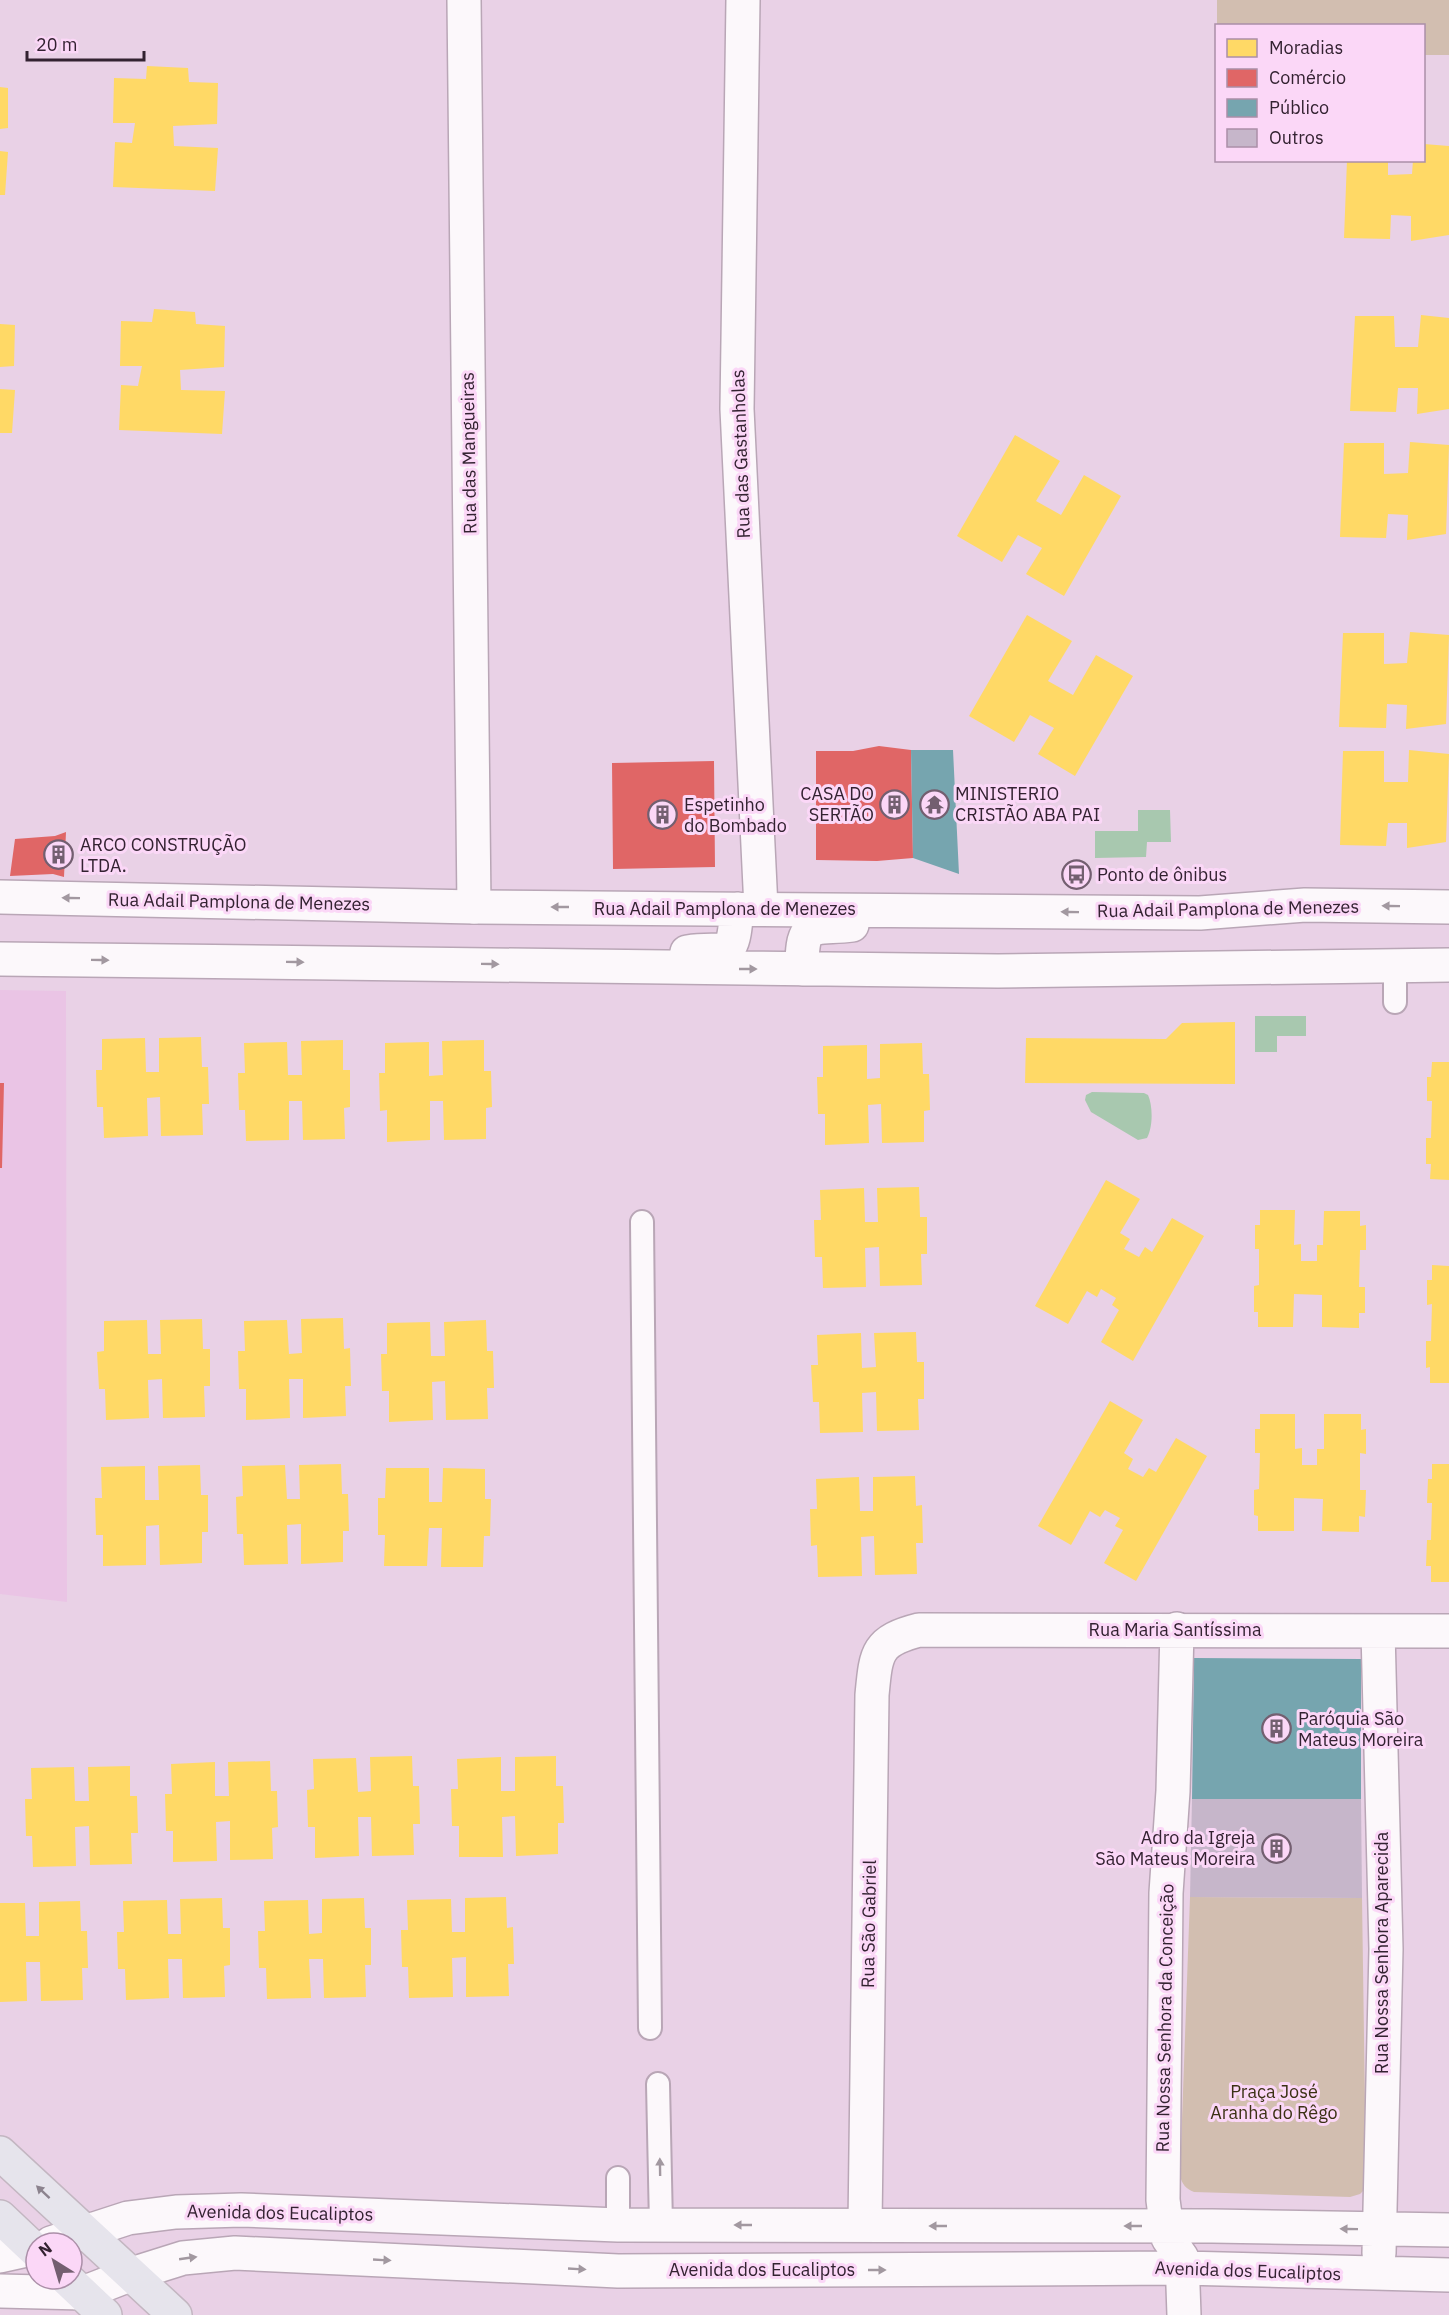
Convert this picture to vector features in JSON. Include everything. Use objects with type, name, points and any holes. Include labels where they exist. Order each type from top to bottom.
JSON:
[{"type":"main road","points":[[0,2153],[175,2315]]},
{"type":"main road","points":[[0,2217],[24,2236]]},
{"type":"street","name":"Rua das Mangueiras","points":[[464,0],[474,907]]},
{"type":"street","name":"Rua das Gastanholas","points":[[664,966],[677,953],[723,952],[732,943],[749,908],[737,409],[743,0]]},
{"type":"street","name":"Rua Adail Pamplona de Menezes","points":[[0,897],[474,907],[1200,913],[1305,905],[1449,908]]},
{"type":"street","points":[[802,969],[802,941],[810,930],[863,923],[882,910]]},
{"type":"street","points":[[0,959],[998,971],[1449,964]]},
{"type":"street","name":"Rua Nossa Senhora da Conceição","points":[[1177,1629],[1173,1791],[1166,1893],[1163,2200],[1167,2238],[1182,2258],[1183,2268]]},
{"type":"street","name":"Rua Maria Santíssima","points":[[901,1635],[920,1630],[1449,1631]]},
{"type":"street","name":"Rua Nossa Senhora Aparecida","points":[[1378,1631],[1386,1949],[1379,2275]]},
{"type":"street","name":"Rua São Gabriel","points":[[865,2225],[872,1695],[875,1660],[885,1645],[901,1635]]},
{"type":"street","name":"Avenida dos Eucaliptos","points":[[85,2231],[128,2218],[176,2212],[241,2210],[618,2225],[1166,2226],[1449,2230]]},
{"type":"street","points":[[618,2225],[618,2271]]},
{"type":"street","points":[[661,2225],[662,2271]]},
{"type":"street","name":"Avenida dos Eucaliptos","points":[[0,2256],[24,2251]]},
{"type":"street","name":"Avenida dos Eucaliptos","points":[[85,2296],[132,2274],[183,2258],[235,2253],[618,2271],[1183,2268],[1379,2275],[1449,2275]]},
{"type":"street","points":[[1183,2268],[1184,2315]]},
{"type":"street","points":[[0,2291],[85,2296]]},
{"type":"lane","points":[[1395,965],[1395,1002]]},
{"type":"lane","points":[[642,1222],[650,2028]]},
{"type":"lane","points":[[658,2084],[661,2225]]},
{"type":"lane","points":[[618,2178],[618,2225]]},
{"type":"shaded area","points":[[1138,810],[1170,810],[1171,842],[1147,842],[1146,857],[1095,858],[1095,831],[1138,831]]},
{"type":"shaded area","points":[[0,990],[66,991],[67,1602],[0,1594]]},
{"type":"shaded area","points":[[1255,1016],[1306,1016],[1306,1036],[1277,1036],[1277,1052],[1255,1052]]},
{"type":"shaded area","points":[[1092,1092],[1148,1095],[1152,1116],[1147,1138],[1138,1140],[1091,1112],[1085,1100],[1086,1095]]},
{"type":"green space","points":[[1217,0],[1449,0],[1449,55],[1425,55],[1425,24],[1217,24]]},
{"type":"green space","name":"Praça José Aranha do Rêgo","points":[[1190,1897],[1362,1898],[1366,2174],[1365,2189],[1360,2194],[1350,2197],[1194,2192],[1183,2184],[1180,2176]]},
{"type":"building: Moradias","points":[[147,66],[188,68],[189,82],[218,83],[217,124],[173,126],[174,146],[218,148],[215,191],[113,187],[115,142],[132,143],[135,123],[113,123],[114,78],[146,79]]},
{"type":"building: Moradias","points":[[0,87],[8,88],[8,128],[0,129]]},
{"type":"building: Moradias","points":[[1425,144],[1449,146],[1449,235],[1411,241],[1411,216],[1391,215],[1390,239],[1344,238],[1347,162],[1388,162],[1388,175],[1412,174],[1413,162],[1425,162]]},
{"type":"building: Moradias","points":[[0,151],[8,152],[5,195],[0,195]]},
{"type":"building: Moradias","points":[[154,309],[195,312],[196,324],[225,326],[224,367],[180,370],[181,390],[225,391],[222,434],[119,430],[121,385],[138,386],[142,366],[120,366],[121,321],[152,322]]},
{"type":"building: Moradias","points":[[1421,315],[1449,318],[1449,409],[1417,414],[1418,388],[1398,388],[1396,412],[1350,411],[1355,316],[1394,316],[1395,347],[1418,347]]},
{"type":"building: Moradias","points":[[0,324],[15,325],[14,366],[0,367]]},
{"type":"building: Moradias","points":[[0,389],[15,390],[12,433],[0,433]]},
{"type":"building: Moradias","points":[[1015,435],[1060,461],[1036,501],[1061,515],[1084,475],[1121,496],[1064,596],[1026,574],[1042,548],[1018,535],[1002,562],[957,536]]},
{"type":"building: Moradias","points":[[1410,442],[1449,445],[1446,534],[1407,540],[1408,515],[1388,514],[1386,538],[1340,537],[1344,443],[1384,443],[1384,474],[1408,473]]},
{"type":"building: Moradias","points":[[1027,615],[1072,641],[1048,681],[1073,695],[1096,655],[1133,676],[1075,776],[1038,754],[1054,728],[1030,715],[1014,742],[969,716]]},
{"type":"building: Moradias","points":[[1410,632],[1449,635],[1446,724],[1406,729],[1407,705],[1387,704],[1386,728],[1339,727],[1343,633],[1384,633],[1384,664],[1407,663]]},
{"type":"building: Moradias","points":[[1409,750],[1449,754],[1446,842],[1407,848],[1407,823],[1388,823],[1386,846],[1340,845],[1343,751],[1384,751],[1384,782],[1408,782]]},
{"type":"building: Moradias","points":[[1235,1022],[1235,1084],[1025,1083],[1026,1038],[1166,1039],[1182,1023]]},
{"type":"building: Moradias","points":[[201,1037],[202,1067],[208,1067],[209,1104],[202,1104],[203,1135],[161,1136],[160,1097],[147,1098],[148,1136],[104,1138],[103,1107],[97,1107],[96,1070],[102,1070],[102,1039],[145,1038],[146,1072],[159,1072],[159,1038]]},
{"type":"building: Moradias","points":[[343,1040],[343,1070],[350,1070],[350,1107],[344,1108],[345,1139],[303,1140],[302,1101],[289,1101],[289,1140],[246,1141],[245,1110],[239,1110],[238,1073],[245,1073],[244,1043],[287,1042],[288,1075],[302,1075],[301,1041]]},
{"type":"building: Moradias","points":[[484,1040],[484,1071],[491,1071],[492,1107],[486,1108],[486,1139],[444,1140],[443,1101],[430,1101],[430,1140],[387,1142],[387,1110],[380,1111],[379,1073],[385,1073],[385,1043],[429,1042],[429,1076],[443,1075],[442,1041]]},
{"type":"building: Moradias","points":[[922,1043],[923,1074],[929,1074],[930,1110],[924,1111],[924,1142],[882,1143],[881,1104],[868,1105],[869,1143],[825,1145],[825,1114],[818,1114],[817,1077],[823,1077],[823,1046],[867,1045],[867,1079],[880,1078],[880,1044]]},
{"type":"building: Moradias","points":[[1432,1062],[1449,1062],[1449,1180],[1430,1179],[1431,1164],[1426,1164],[1426,1138],[1431,1138],[1432,1101],[1427,1101],[1427,1077],[1431,1077]]},
{"type":"building: Moradias","points":[[1106,1180],[1140,1199],[1120,1233],[1130,1239],[1124,1249],[1139,1257],[1145,1247],[1152,1252],[1172,1218],[1204,1236],[1133,1361],[1101,1342],[1119,1310],[1112,1305],[1116,1298],[1101,1289],[1097,1297],[1087,1291],[1068,1324],[1035,1306]]},
{"type":"building: Moradias","points":[[919,1187],[920,1217],[927,1217],[927,1254],[921,1254],[922,1285],[880,1286],[879,1247],[865,1248],[866,1287],[823,1288],[822,1257],[815,1257],[814,1220],[821,1220],[820,1190],[864,1188],[865,1222],[878,1222],[877,1188]]},
{"type":"building: Moradias","points":[[1260,1210],[1295,1210],[1294,1245],[1301,1244],[1301,1261],[1317,1261],[1317,1245],[1323,1245],[1324,1211],[1360,1211],[1360,1226],[1366,1225],[1366,1250],[1360,1250],[1359,1287],[1365,1287],[1365,1313],[1359,1313],[1359,1328],[1322,1327],[1322,1295],[1294,1294],[1293,1327],[1258,1327],[1258,1312],[1254,1312],[1254,1286],[1259,1285],[1259,1249],[1255,1249],[1255,1225],[1260,1225]]},
{"type":"building: Moradias","points":[[1432,1265],[1449,1266],[1449,1383],[1430,1383],[1430,1367],[1426,1368],[1426,1341],[1431,1341],[1432,1304],[1427,1305],[1427,1280],[1432,1280]]},
{"type":"building: Moradias","points":[[343,1318],[344,1349],[350,1348],[351,1386],[345,1386],[346,1416],[303,1418],[303,1379],[289,1379],[290,1418],[246,1420],[246,1389],[239,1389],[238,1351],[245,1351],[244,1321],[287,1320],[289,1354],[302,1353],[301,1319]]},
{"type":"building: Moradias","points":[[202,1319],[203,1349],[210,1349],[210,1386],[204,1386],[205,1417],[163,1418],[162,1379],[148,1380],[149,1418],[106,1420],[105,1389],[99,1389],[97,1352],[104,1351],[104,1321],[147,1320],[148,1354],[161,1354],[160,1320]]},
{"type":"building: Moradias","points":[[486,1320],[487,1351],[493,1351],[494,1388],[487,1388],[488,1419],[446,1420],[445,1381],[432,1382],[433,1420],[389,1422],[389,1391],[382,1391],[381,1354],[387,1354],[387,1323],[430,1322],[431,1356],[445,1356],[444,1322]]},
{"type":"building: Moradias","points":[[916,1332],[917,1362],[924,1362],[924,1399],[918,1399],[919,1430],[877,1431],[876,1392],[862,1393],[863,1432],[820,1433],[819,1402],[813,1402],[811,1365],[818,1365],[817,1335],[861,1333],[862,1368],[876,1367],[874,1333]]},
{"type":"building: Moradias","points":[[1110,1401],[1143,1420],[1124,1453],[1133,1459],[1128,1469],[1143,1477],[1149,1468],[1156,1472],[1176,1438],[1207,1456],[1136,1581],[1104,1563],[1123,1530],[1115,1526],[1120,1518],[1105,1510],[1100,1517],[1090,1511],[1071,1545],[1038,1526]]},
{"type":"building: Moradias","points":[[1260,1414],[1295,1414],[1295,1449],[1302,1448],[1302,1465],[1317,1465],[1317,1449],[1324,1449],[1324,1414],[1361,1414],[1361,1430],[1366,1429],[1366,1454],[1360,1453],[1360,1490],[1366,1490],[1365,1517],[1359,1516],[1359,1532],[1322,1531],[1323,1499],[1294,1498],[1294,1531],[1258,1531],[1258,1516],[1254,1515],[1254,1490],[1259,1489],[1260,1453],[1255,1453],[1255,1429],[1260,1429]]},
{"type":"building: Moradias","points":[[341,1464],[342,1494],[348,1494],[349,1531],[343,1531],[343,1562],[301,1564],[301,1524],[287,1525],[288,1564],[244,1565],[243,1534],[237,1534],[236,1497],[243,1496],[242,1466],[285,1465],[287,1499],[300,1499],[299,1465]]},
{"type":"building: Moradias","points":[[1432,1464],[1449,1464],[1449,1582],[1431,1582],[1431,1566],[1426,1566],[1427,1540],[1431,1540],[1432,1503],[1427,1503],[1428,1479],[1432,1479]]},
{"type":"building: Moradias","points":[[200,1465],[201,1495],[208,1495],[208,1532],[202,1532],[202,1563],[160,1565],[159,1525],[146,1526],[146,1565],[103,1566],[103,1535],[96,1535],[95,1498],[102,1498],[101,1467],[145,1466],[145,1500],[159,1500],[158,1466]]},
{"type":"building: Moradias","points":[[386,1468],[429,1468],[429,1502],[442,1502],[443,1468],[485,1469],[485,1499],[491,1499],[490,1536],[484,1536],[483,1567],[441,1567],[442,1528],[429,1528],[427,1566],[384,1566],[385,1535],[378,1535],[378,1498],[385,1498]]},
{"type":"building: Moradias","points":[[915,1476],[916,1506],[922,1505],[923,1543],[916,1543],[917,1574],[875,1575],[874,1536],[861,1537],[862,1576],[818,1577],[817,1545],[811,1546],[810,1509],[817,1509],[816,1479],[859,1477],[860,1511],[873,1511],[873,1477]]},
{"type":"building: Moradias","points":[[412,1756],[413,1786],[419,1786],[420,1824],[413,1824],[414,1855],[372,1856],[371,1817],[358,1817],[359,1856],[315,1858],[315,1827],[308,1827],[307,1790],[314,1789],[313,1759],[356,1758],[358,1792],[371,1791],[370,1757]]},
{"type":"building: Moradias","points":[[556,1756],[556,1786],[563,1786],[564,1823],[558,1823],[558,1854],[516,1856],[515,1816],[502,1817],[503,1857],[459,1857],[459,1826],[452,1826],[451,1789],[458,1789],[457,1759],[501,1757],[501,1791],[515,1791],[515,1757]]},
{"type":"building: Moradias","points":[[270,1761],[271,1791],[277,1791],[278,1827],[272,1828],[273,1859],[230,1860],[230,1821],[216,1822],[217,1861],[173,1862],[173,1831],[166,1831],[165,1794],[172,1794],[171,1764],[215,1762],[215,1796],[229,1796],[228,1762]]},
{"type":"building: Moradias","points":[[130,1766],[130,1796],[137,1796],[138,1833],[131,1833],[132,1864],[90,1865],[89,1826],[75,1827],[76,1866],[33,1867],[32,1836],[26,1836],[25,1799],[32,1799],[31,1768],[74,1767],[75,1801],[89,1801],[88,1767]]},
{"type":"building: Moradias","points":[[506,1897],[507,1928],[513,1927],[514,1964],[508,1964],[509,1996],[466,1997],[466,1957],[452,1958],[453,1997],[409,1998],[408,1967],[402,1967],[401,1930],[408,1930],[407,1900],[451,1899],[452,1932],[465,1932],[465,1898]]},
{"type":"building: Moradias","points":[[222,1898],[223,1928],[230,1928],[230,1965],[224,1966],[225,1997],[183,1998],[182,1959],[168,1959],[169,1998],[126,2000],[125,1969],[118,1969],[117,1932],[124,1932],[123,1901],[167,1900],[168,1934],[181,1934],[180,1899]]},
{"type":"building: Moradias","points":[[364,1898],[365,1928],[371,1928],[371,1965],[365,1965],[366,1997],[324,1998],[323,1959],[309,1959],[311,1998],[267,1999],[266,1968],[259,1968],[258,1931],[265,1931],[264,1901],[308,1900],[309,1934],[322,1933],[322,1899]]},
{"type":"building: Moradias","points":[[80,1901],[81,1931],[87,1931],[88,1968],[82,1968],[83,2000],[41,2001],[40,1962],[26,1962],[27,2001],[0,2002],[0,1903],[25,1903],[26,1936],[39,1936],[39,1902]]},
{"type":"building: Comércio","points":[[879,746],[911,750],[913,858],[877,861],[816,860],[816,751],[853,751]]},
{"type":"building: Comércio","name":"Espetinho do Bombado","points":[[714,761],[715,867],[613,869],[612,763]]},
{"type":"building: Comércio","points":[[66,832],[64,877],[53,874],[10,876],[15,839],[55,836]]},
{"type":"building: Comércio","points":[[0,1083],[4,1083],[2,1168],[0,1168]]},
{"type":"building: Público","name":"MINISTERIO CRISTÃO ABA PAI","points":[[911,750],[953,750],[959,874],[913,858]]},
{"type":"building: Público","name":"Paróquia São Mateus Moreira","points":[[1194,1658],[1361,1659],[1361,1799],[1192,1799]]},
{"type":"building: Outros","name":"Adro da Igreja São Mateus Moreira","points":[[1192,1799],[1361,1799],[1362,1898],[1190,1897]]},
{"type":"place","name":"CASA DO SERTÃO","points":[[895,804]]},
{"type":"place","name":"MINISTERIO CRISTÃO ABA PAI","points":[[934,804]]},
{"type":"place","name":"Espetinho do Bombado","points":[[663,815]]},
{"type":"place","name":"ARCO CONSTRUÇÃO LTDA.","points":[[59,855]]},
{"type":"place","name":"Ponto de ônibus","points":[[1076,875]]},
{"type":"place","name":"Paróquia São Mateus Moreira","points":[[1277,1729]]},
{"type":"place","name":"Adro da Igreja São Mateus Moreira","points":[[1276,1848]]}]
